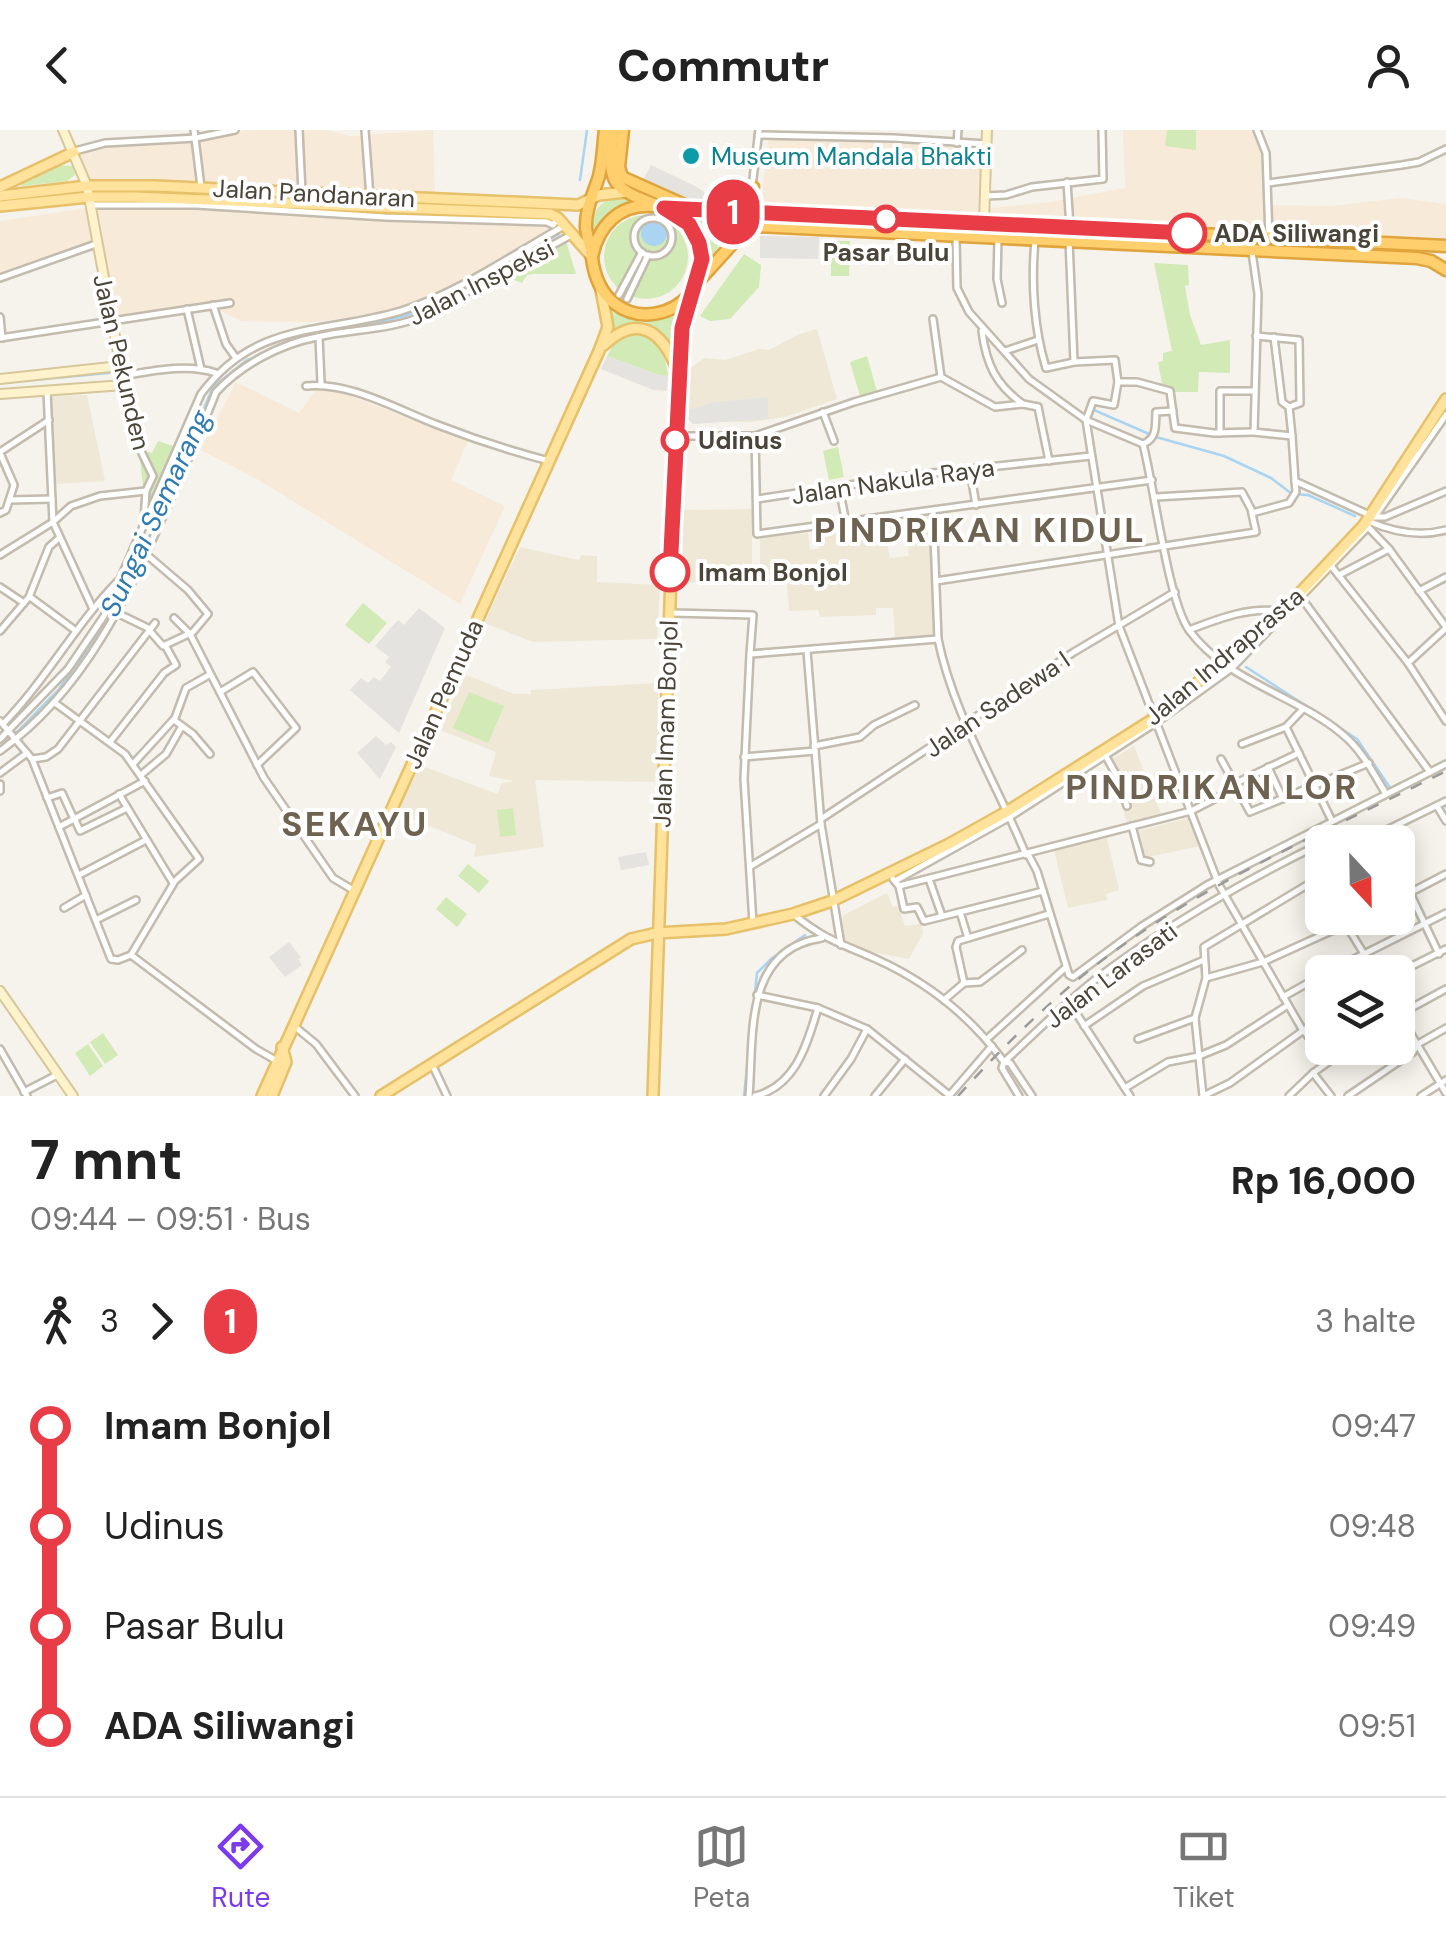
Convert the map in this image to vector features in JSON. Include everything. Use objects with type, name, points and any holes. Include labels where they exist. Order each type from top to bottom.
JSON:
[{"type":"highway","points":[[605,130],[599,175],[586,224],[594,275],[609,300],[624,310],[652,314],[678,304],[748,228],[1035,238],[1069,233],[1269,237],[1446,246]]},
{"type":"highway","points":[[614,130],[610,170],[616,183],[689,224],[699,243],[702,264],[693,288]]},
{"type":"highway","points":[[623,130],[619,167],[622,177],[682,205],[710,211]]},
{"type":"highway","points":[[726,212],[738,205],[753,187]]},
{"type":"highway","points":[[592,257],[599,233],[613,217],[632,207],[984,223],[1252,249],[1417,258],[1430,260],[1446,270]]},
{"type":"main road","name":"Jalan Pekunden","points":[[63,130],[89,196],[122,376]]},
{"type":"main road","points":[[984,223],[987,130]]},
{"type":"main road","points":[[0,186],[74,152]]},
{"type":"main road","name":"Jalan Pandanaran","points":[[0,206],[201,188],[574,205],[609,192],[626,192]]},
{"type":"main road","name":"Jalan Pandanaran","points":[[0,196],[184,198],[522,212],[550,214],[565,226]]},
{"type":"main road","points":[[565,226],[592,257]]},
{"type":"main road","name":"Jalan Imam Bonjol","points":[[653,1096],[678,372],[682,328],[693,288]]},
{"type":"main road","name":"Jalan Pemuda","points":[[262,1096],[600,351],[608,327],[601,290]]},
{"type":"main road","points":[[600,351],[619,334],[644,329],[662,340],[678,372]]},
{"type":"main road","points":[[0,379],[122,376]]},
{"type":"main road","points":[[0,394],[47,391],[122,376]]},
{"type":"main road","name":"Jalan Indraprasta","points":[[381,1096],[631,939],[754,923],[894,880],[948,844],[1009,814],[1103,750],[1156,720],[1228,665],[1330,565],[1369,521],[1442,420],[1446,399]]},
{"type":"main road","points":[[2,997],[72,1096]]},
{"type":"main road","points":[[272,1096],[286,1062],[282,1046]]},
{"type":"street","points":[[194,130],[201,188]]},
{"type":"street","points":[[74,152],[105,143],[196,138],[235,130]]},
{"type":"street","points":[[298,130],[302,193]]},
{"type":"street","points":[[365,130],[370,197]]},
{"type":"street","points":[[958,130],[958,142]]},
{"type":"street","points":[[985,196],[1103,179],[1102,130]]},
{"type":"street","points":[[1257,130],[1266,153],[1269,237]]},
{"type":"street","points":[[749,212],[758,133],[883,134],[986,144]]},
{"type":"street","points":[[1268,182],[1402,166],[1446,149]]},
{"type":"street","points":[[1067,182],[1074,362]]},
{"type":"street","points":[[651,218],[663,221],[672,233],[671,244],[660,255],[645,254],[635,241],[638,226],[651,218]]},
{"type":"street","points":[[0,751],[87,644],[104,616],[144,523],[171,483],[201,394],[216,373],[236,358],[280,337],[404,310],[450,290],[565,226]]},
{"type":"street","name":"Jalan Inspeksi","points":[[13,736],[55,703],[117,613],[149,552],[171,483],[196,442],[216,392],[228,379],[264,356],[318,331],[407,323],[462,297],[565,226]]},
{"type":"street","points":[[956,234],[957,288],[982,328],[1030,379],[1086,420],[1143,444]]},
{"type":"street","points":[[998,236],[997,279],[1002,303]]},
{"type":"street","points":[[1035,238],[1038,340],[1046,368],[1115,360],[1118,382],[1114,405],[1093,401],[1086,420],[1119,626],[1218,882],[1305,1033]]},
{"type":"street","points":[[0,278],[96,244]]},
{"type":"street","points":[[1252,249],[1258,294],[1254,432]]},
{"type":"street","points":[[619,295],[645,254]]},
{"type":"street","points":[[627,299],[645,254]]},
{"type":"street","points":[[0,317],[1,338],[230,303]]},
{"type":"street","points":[[213,304],[226,344],[236,358]]},
{"type":"street","points":[[187,308],[201,370]]},
{"type":"street","points":[[933,318],[941,376]]},
{"type":"street","points":[[982,328],[986,356],[998,383],[1023,404]]},
{"type":"street","points":[[318,331],[321,384]]},
{"type":"street","points":[[1256,336],[1296,337],[1299,341],[1300,403],[1289,407],[1283,404],[1274,337]]},
{"type":"street","points":[[1005,351],[1038,340]]},
{"type":"street","points":[[122,376],[162,370],[216,373]]},
{"type":"street","name":"Jalan Pekunden","points":[[122,376],[139,448],[153,476],[146,491],[144,523]]},
{"type":"street","points":[[676,436],[755,436],[941,376],[998,408],[1023,404],[1038,407]]},
{"type":"street","points":[[1118,382],[1137,382],[1172,393],[1176,428],[1292,436]]},
{"type":"street","points":[[306,386],[321,384],[365,396],[478,440],[548,461]]},
{"type":"street","points":[[47,391],[53,522],[92,607]]},
{"type":"street","points":[[1220,433],[1220,391],[1256,391]]},
{"type":"street","points":[[1038,407],[1050,394]]},
{"type":"street","points":[[1038,407],[1049,461]]},
{"type":"street","points":[[1252,513],[1286,504],[1294,495],[1289,407]]},
{"type":"street","points":[[1143,444],[1154,434],[1156,412],[1174,411]]},
{"type":"street","points":[[824,412],[834,441]]},
{"type":"street","points":[[0,513],[6,511],[13,480],[0,453],[49,420]]},
{"type":"street","name":"Jalan Nakula Raya","points":[[755,436],[758,499],[1091,456]]},
{"type":"street","points":[[185,437],[196,442]]},
{"type":"street","points":[[1143,444],[1174,592],[1189,630],[1228,665],[1338,730],[1369,763],[1386,794]]},
{"type":"street","points":[[970,470],[976,505]]},
{"type":"street","points":[[153,476],[171,483]]},
{"type":"street","points":[[758,499],[758,534],[1152,480]]},
{"type":"street","points":[[1295,481],[1369,521],[1410,532],[1446,530]]},
{"type":"street","points":[[839,487],[846,523]]},
{"type":"street","points":[[0,555],[71,506],[100,496],[146,491]]},
{"type":"street","points":[[1369,521],[1446,491]]},
{"type":"street","points":[[936,581],[1254,534],[1252,513],[1242,492],[1156,496]]},
{"type":"street","points":[[10,500],[52,499]]},
{"type":"street","points":[[933,511],[938,639],[950,682],[1043,891],[1071,977],[1142,926],[1218,882],[1446,764]]},
{"type":"street","points":[[1369,521],[1446,628],[1408,663]]},
{"type":"street","points":[[0,631],[27,600],[49,547],[60,537]]},
{"type":"street","points":[[1339,575],[1389,550]]},
{"type":"street","points":[[117,613],[151,628],[161,646],[190,634],[208,612],[149,552]]},
{"type":"street","points":[[1330,565],[1408,663],[1446,720]]},
{"type":"street","points":[[1420,591],[1446,577]]},
{"type":"street","points":[[55,703],[110,742],[133,764],[198,858],[173,884],[131,955],[118,960],[110,958],[29,756],[1,722],[30,695],[92,607],[120,579]]},
{"type":"street","points":[[0,588],[76,631]]},
{"type":"street","name":"Jalan Sadewa I","points":[[750,866],[1174,592]]},
{"type":"street","points":[[1228,665],[1300,596],[1430,772]]},
{"type":"street","points":[[1189,630],[1249,611],[1282,612]]},
{"type":"street","points":[[669,613],[753,615],[744,756],[754,923]]},
{"type":"street","points":[[174,618],[190,634],[257,765],[333,878],[353,890]]},
{"type":"street","points":[[0,773],[29,756],[46,757],[58,750],[151,628]]},
{"type":"street","points":[[750,654],[938,639]]},
{"type":"street","points":[[110,742],[164,673],[176,665],[166,645]]},
{"type":"street","points":[[807,651],[821,821],[840,945]]},
{"type":"street","points":[[220,692],[253,672],[296,728],[257,765]]},
{"type":"street","points":[[133,764],[174,720],[186,688],[209,674]]},
{"type":"street","points":[[744,756],[814,749],[860,737],[914,704]]},
{"type":"street","points":[[1242,744],[1286,727],[1302,710]]},
{"type":"street","points":[[174,720],[210,754]]},
{"type":"street","points":[[1009,814],[1156,720]]},
{"type":"street","points":[[58,827],[143,778],[166,754],[182,726]]},
{"type":"street","points":[[1286,727],[1332,821]]},
{"type":"street","points":[[0,740],[13,736]]},
{"type":"street","points":[[1103,750],[1127,806]]},
{"type":"street","points":[[1043,891],[924,921],[917,907],[904,909],[894,880],[929,878],[1191,811],[1299,754]]},
{"type":"street","points":[[1221,760],[1250,812],[1369,763]]},
{"type":"street","points":[[1268,767],[1284,799]]},
{"type":"street","points":[[46,798],[62,793],[80,831],[127,808]]},
{"type":"street","points":[[120,794],[173,884]]},
{"type":"street","points":[[1397,825],[1446,801]]},
{"type":"street","points":[[1437,806],[1446,821]]},
{"type":"street","points":[[1132,826],[1141,860],[1150,862]]},
{"type":"street","points":[[79,876],[146,840]]},
{"type":"street","name":"Jalan Larasati","points":[[1004,1062],[1069,1002],[1145,945],[1224,895],[1305,852]]},
{"type":"street","points":[[1415,890],[1446,874]]},
{"type":"street","points":[[929,878],[942,916]]},
{"type":"street","points":[[1305,890],[1206,945],[1206,978],[1195,1018],[1203,1096],[1242,1076],[1305,1028]]},
{"type":"street","points":[[64,908],[86,895]]},
{"type":"street","points":[[96,920],[136,900]]},
{"type":"street","points":[[1415,902],[1443,952],[1415,965]]},
{"type":"street","points":[[960,912],[968,938]]},
{"type":"street","points":[[793,914],[822,938],[892,967],[944,1000],[987,1039],[1004,1062],[1010,1063],[1032,1096]]},
{"type":"street","points":[[964,982],[958,942],[1049,914]]},
{"type":"street","points":[[1352,935],[1363,954],[1446,914]]},
{"type":"street","points":[[1206,978],[1263,962],[1316,935]]},
{"type":"street","points":[[818,1008],[794,1068],[778,1087],[752,1096],[757,995],[763,978],[776,960],[804,942],[822,938]]},
{"type":"street","points":[[944,1000],[964,982],[980,982],[1022,950]]},
{"type":"street","points":[[131,955],[277,1061]]},
{"type":"street","points":[[1084,1026],[1143,986],[1204,960]]},
{"type":"street","points":[[987,1039],[1066,967]]},
{"type":"street","points":[[1283,997],[1305,985]]},
{"type":"street","points":[[1415,1005],[1446,989]]},
{"type":"street","points":[[757,995],[818,1008],[866,1029],[949,1096],[992,1046]]},
{"type":"street","points":[[1069,1002],[1130,1096]]},
{"type":"street","points":[[1126,1088],[1168,1062],[1226,1045],[1288,1005]]},
{"type":"street","points":[[1138,1039],[1195,1018]]},
{"type":"street","points":[[292,1024],[316,1044],[355,1096]]},
{"type":"street","points":[[1348,1096],[1446,1028]]},
{"type":"street","points":[[824,1096],[851,1059],[866,1029]]},
{"type":"street","points":[[1415,1040],[1443,1082],[1446,1094]]},
{"type":"street","points":[[0,1050],[26,1094],[56,1075]]},
{"type":"street","points":[[876,1096],[905,1058]]},
{"type":"street","points":[[1004,1062],[1002,1068],[1017,1093],[1023,1084]]},
{"type":"street","points":[[432,1064],[448,1096]]},
{"type":"street","points":[[1288,1096],[1324,1065]]},
{"type":"street","points":[[1313,1073],[1332,1096]]},
{"type":"street","points":[[1421,1096],[1443,1082]]},
{"type":"shaded area","points":[[245,130],[327,130],[350,136],[433,130],[435,199],[262,186],[91,183],[79,153],[113,145],[191,141]]},
{"type":"shaded area","points":[[769,130],[988,146],[990,208],[1125,188],[1123,130],[1254,130],[1266,165],[1266,205],[1331,206],[1401,198],[1446,204],[1446,240],[971,220],[761,206]]},
{"type":"shaded area","points":[[651,165],[717,201],[685,200],[643,180]]},
{"type":"shaded area","points":[[100,206],[545,224],[553,230],[448,289],[400,310],[315,322],[242,321],[201,302],[115,319],[102,244],[0,279],[0,221]]},
{"type":"shaded area","points":[[760,236],[819,237],[818,259],[760,258]]},
{"type":"shaded area","points":[[817,329],[837,399],[785,417],[752,422],[689,421],[689,369],[704,358],[725,360],[769,350]]},
{"type":"shaded area","points":[[607,356],[668,375],[667,391],[653,390],[601,369]]},
{"type":"shaded area","points":[[236,382],[299,413],[318,387],[338,391],[468,441],[451,480],[505,506],[460,604],[257,479],[200,450]]},
{"type":"shaded area","points":[[87,395],[105,481],[55,484],[50,396]]},
{"type":"shaded area","points":[[768,397],[768,419],[693,424],[688,419],[688,410],[715,402]]},
{"type":"shaded area","points":[[752,509],[752,579],[683,583],[683,510]]},
{"type":"shaded area","points":[[936,512],[940,636],[895,637],[893,608],[876,608],[876,615],[820,617],[818,610],[789,611],[786,574],[760,575],[760,538],[808,533],[810,550],[820,548],[817,531],[863,523],[868,545],[879,543],[875,521],[883,521],[890,558],[909,556],[904,516]]},
{"type":"shaded area","points":[[520,547],[579,560],[581,555],[597,556],[597,582],[660,585],[657,639],[533,642],[484,623]]},
{"type":"shaded area","points":[[419,608],[445,628],[399,733],[350,690],[361,678],[368,683],[374,677],[380,681],[391,667],[385,662],[389,657],[375,646],[398,620],[404,625]]},
{"type":"shaded area","points":[[464,674],[514,694],[658,683],[658,782],[535,780],[544,847],[474,857],[476,845],[395,812],[417,764],[497,794],[502,783],[514,781],[489,776],[496,752],[440,730]]},
{"type":"shaded area","points":[[376,736],[386,745],[391,742],[396,747],[380,779],[357,753]]},
{"type":"shaded area","points":[[1134,746],[1162,816],[1128,825],[1108,761]]},
{"type":"shaded area","points":[[1192,817],[1200,846],[1139,859],[1131,833]]},
{"type":"shaded area","points":[[1107,838],[1119,890],[1106,894],[1107,900],[1068,908],[1054,850]]},
{"type":"shaded area","points":[[646,852],[649,865],[621,870],[618,857]]},
{"type":"shaded area","points":[[887,893],[893,907],[898,906],[905,926],[922,924],[923,933],[909,959],[845,947],[842,916]]},
{"type":"shaded area","points":[[289,942],[301,957],[298,959],[302,965],[285,977],[269,957]]},
{"type":"green space","points":[[1167,130],[1196,130],[1196,150],[1165,146]]},
{"type":"green space","points":[[56,165],[73,166],[75,175],[67,181],[22,186],[19,182]]},
{"type":"green space","points":[[617,197],[630,201],[606,214],[592,233],[597,209]]},
{"type":"green space","points":[[638,215],[654,215],[670,222],[681,233],[688,257],[685,273],[676,287],[654,299],[638,299],[622,292],[611,281],[604,265],[604,249],[611,233],[622,222]]},
{"type":"green space","points":[[697,219],[738,220],[710,258],[707,241]]},
{"type":"green space","points":[[566,241],[576,274],[527,275],[522,283],[507,277]]},
{"type":"green space","points":[[831,241],[850,241],[849,276],[831,276]]},
{"type":"green space","points":[[744,254],[761,265],[759,287],[730,319],[710,321],[700,316]]},
{"type":"green space","points":[[1154,263],[1188,265],[1189,285],[1185,286],[1201,345],[1230,340],[1230,373],[1199,372],[1198,392],[1175,392],[1162,384],[1158,362],[1163,361],[1163,353],[1172,351]]},
{"type":"green space","points":[[610,311],[644,323],[675,316],[671,346],[644,325],[616,332]]},
{"type":"green space","points":[[635,332],[650,337],[659,346],[668,375],[607,356],[615,342]]},
{"type":"green space","points":[[867,356],[878,395],[861,400],[850,362]]},
{"type":"green space","points":[[158,441],[179,448],[146,516],[139,449],[152,453]]},
{"type":"green space","points":[[838,447],[844,477],[829,480],[823,451]]},
{"type":"green space","points":[[363,603],[387,623],[369,644],[345,625]]},
{"type":"green space","points":[[469,692],[504,706],[488,743],[453,728]]},
{"type":"green space","points":[[513,808],[516,835],[500,837],[497,810]]},
{"type":"green space","points":[[468,864],[489,881],[479,893],[458,876]]},
{"type":"green space","points":[[446,897],[467,914],[457,927],[436,909]]},
{"type":"green space","points":[[103,1033],[118,1055],[105,1064],[90,1042]]},
{"type":"green space","points":[[88,1044],[103,1066],[90,1076],[75,1053]]},
{"type":"water","points":[[654,220],[663,224],[667,233],[663,242],[654,246],[645,242],[641,233],[645,224]]},
{"type":"waterway","points":[[580,180],[587,130]]},
{"type":"waterway","name":"Sungai Semarang","points":[[294,341],[405,316],[444,300],[559,234]]},
{"type":"waterway","name":"Sungai Semarang","points":[[0,743],[18,731],[59,689],[111,617],[213,387],[247,360],[260,356]]},
{"type":"waterway","points":[[0,383],[109,373]]},
{"type":"waterway","points":[[1094,410],[1156,437],[1224,456],[1271,478],[1292,494],[1308,495],[1355,516]]},
{"type":"waterway","points":[[1373,526],[1395,532]]},
{"type":"waterway","points":[[1423,535],[1444,533]]},
{"type":"waterway","points":[[1246,667],[1357,739],[1391,789]]},
{"type":"waterway","points":[[744,1096],[757,973],[805,935]]},
{"type":"railway","points":[[958,1096],[1005,1046],[1091,969],[1174,911],[1263,861],[1446,771]]},
{"type":"bus line","name":"1","points":[[670,572],[682,328],[702,259],[689,224],[664,208],[1187,233]]},
{"type":"place","name":"Museum Mandala Bhakti","points":[[691,156]]},
{"type":"place","name":"Pasar Bulu","points":[[886,219]]},
{"type":"place","name":"ADA Siliwangi","points":[[1187,233]]},
{"type":"place","name":"Udinus","points":[[675,440]]},
{"type":"place","name":"Imam Bonjol","points":[[670,572]]},
{"type":"district","name":"PINDRIKAN KIDUL","points":[[980,530]]},
{"type":"district","name":"PINDRIKAN LOR","points":[[1212,787]]},
{"type":"district","name":"SEKAYU","points":[[355,824]]}]
